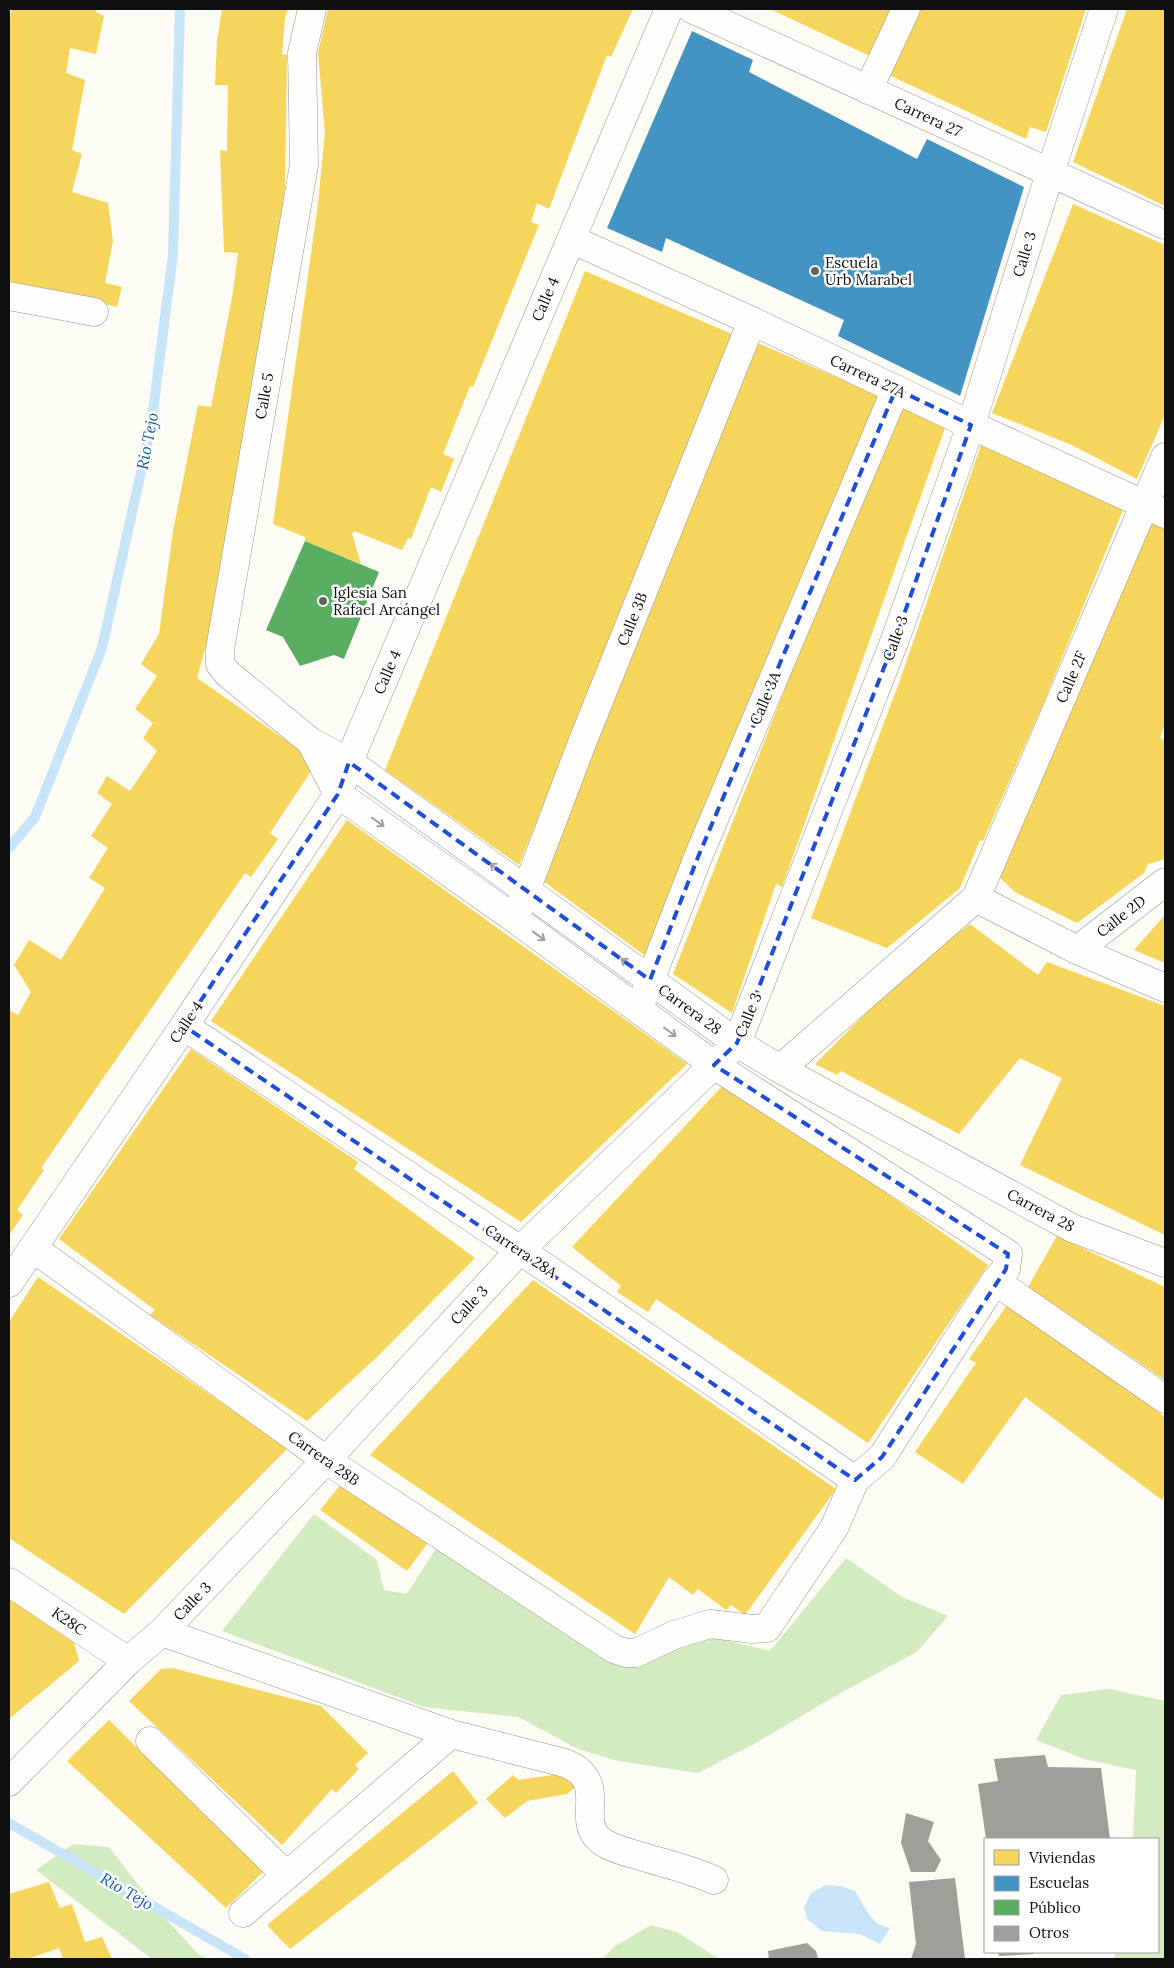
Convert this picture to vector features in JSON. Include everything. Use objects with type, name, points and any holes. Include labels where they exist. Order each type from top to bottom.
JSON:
[{"type":"street","name":"Calle 5","points":[[312,9],[302,53],[304,165],[220,649],[220,664],[227,673],[311,742],[349,762]]},
{"type":"street","name":"Calle 4","points":[[9,1283],[184,1026],[338,794],[349,762],[670,9]]},
{"type":"street","name":"Carrera 27","points":[[692,9],[1165,225]]},
{"type":"street","points":[[868,90],[906,9]]},
{"type":"street","name":"Calle 3","points":[[15,1776],[128,1661],[162,1632],[326,1460],[520,1250],[737,1043],[896,637],[971,425],[1104,9]]},
{"type":"street","name":"Carrera 27A","points":[[571,239],[752,320],[971,425],[1155,509]]},
{"type":"street","points":[[9,296],[94,312]]},
{"type":"street","name":"Calle 3B","points":[[515,919],[586,734],[752,320]]},
{"type":"street","name":"Calle 3A","points":[[639,1009],[698,857],[896,389]]},
{"type":"street","name":"Calle 2F","points":[[976,898],[1155,509],[1165,457]]},
{"type":"street","name":"Calle 5","points":[[311,742],[338,794]]},
{"type":"street","name":"Carrera 28","points":[[349,762],[737,1043],[780,1069],[1072,1228],[1165,1263]]},
{"type":"street","name":"Carrera 28","points":[[338,794],[515,919],[714,1065],[1008,1254],[1002,1271]]},
{"type":"street","name":"Calle 2D","points":[[1077,950],[1165,882]]},
{"type":"street","points":[[780,1069],[976,898],[1077,950],[1165,988]]},
{"type":"street","name":"Carrera 28A","points":[[184,1026],[520,1250],[855,1480]]},
{"type":"street","name":"Carrera 28B","points":[[33,1248],[326,1460],[614,1649],[626,1653],[636,1653],[674,1635],[710,1624],[753,1629],[767,1628],[834,1528],[855,1480]]},
{"type":"street","points":[[855,1480],[882,1457],[1002,1271],[1165,1399]]},
{"type":"street","name":"K28C","points":[[9,1582],[128,1661]]},
{"type":"street","points":[[162,1632],[451,1734],[565,1763],[579,1770],[587,1781],[592,1804],[589,1819],[592,1831],[601,1841],[622,1851],[714,1880]]},
{"type":"street","points":[[243,1913],[451,1734]]},
{"type":"street","points":[[150,1741],[286,1875]]},
{"type":"highlighted area","points":[[896,389],[971,425],[896,637],[737,1043],[714,1065],[1008,1254],[1006,1269],[882,1457],[855,1480],[184,1026],[338,794],[349,762],[650,980],[698,857]]},
{"type":"green space","points":[[314,1514],[377,1560],[384,1590],[407,1594],[438,1545],[624,1666],[699,1634],[770,1651],[846,1558],[902,1597],[948,1616],[917,1652],[846,1690],[752,1745],[698,1773],[618,1761],[578,1749],[518,1717],[424,1707],[222,1631]]},
{"type":"green space","points":[[1109,1689],[1165,1701],[1165,1959],[1114,1959],[1116,1953],[1159,1953],[1159,1838],[1133,1838],[1136,1770],[1084,1759],[1036,1740],[1061,1695]]},
{"type":"green space","points":[[73,1844],[109,1847],[156,1908],[199,1955],[209,1959],[152,1959],[36,1870]]},
{"type":"green space","points":[[651,1925],[677,1932],[719,1959],[602,1959],[615,1946]]},
{"type":"water","points":[[826,1885],[841,1886],[855,1891],[870,1916],[878,1924],[890,1928],[880,1944],[860,1934],[822,1931],[807,1919],[804,1907],[811,1893]]},
{"type":"building: Viviendas","points":[[12,9],[97,9],[96,12],[104,16],[96,54],[70,48],[66,73],[85,80],[72,150],[82,154],[72,192],[108,203],[113,241],[105,283],[122,287],[117,307],[9,281],[9,21]]},
{"type":"building: Viviendas","points":[[222,9],[288,9],[285,18],[282,54],[287,55],[285,186],[278,250],[213,620],[197,678],[317,762],[270,833],[278,839],[251,877],[245,873],[41,1168],[44,1170],[17,1210],[23,1215],[9,1235],[9,1010],[18,1015],[31,992],[14,965],[29,940],[61,960],[105,888],[89,878],[108,848],[91,836],[112,804],[97,793],[107,776],[130,791],[157,751],[143,738],[153,723],[135,709],[157,676],[141,664],[159,634],[173,531],[198,405],[211,407],[233,292],[238,253],[224,252],[220,150],[227,151],[228,85],[215,85],[217,41]]},
{"type":"building: Viviendas","points":[[328,9],[633,9],[611,57],[607,55],[549,209],[537,203],[531,222],[539,225],[473,387],[470,386],[443,454],[454,459],[441,492],[431,487],[411,539],[408,538],[402,550],[354,531],[352,534],[361,564],[305,541],[305,537],[273,524],[318,204],[325,133],[318,53]]},
{"type":"building: Viviendas","points":[[770,9],[895,9],[872,57]]},
{"type":"building: Viviendas","points":[[916,9],[1086,9],[1046,132],[1030,127],[1026,139],[887,74]]},
{"type":"building: Viviendas","points":[[1127,9],[1165,9],[1165,206],[1073,162]]},
{"type":"building: Viviendas","points":[[1073,204],[1165,245],[1165,415],[1137,479],[1072,445],[992,413]]},
{"type":"building: Viviendas","points":[[585,271],[732,334],[519,865],[385,770]]},
{"type":"building: Viviendas","points":[[758,343],[879,396],[647,957],[543,881],[676,538]]},
{"type":"building: Viviendas","points":[[900,406],[945,428],[782,887],[776,884],[732,1013],[673,974],[830,574]]},
{"type":"building: Viviendas","points":[[981,445],[1125,505],[1043,704],[983,841],[980,840],[960,888],[887,948],[811,918],[900,680]]},
{"type":"building: Viviendas","points":[[1149,520],[1165,527],[1165,725],[1160,738],[1165,740],[1165,859],[1148,864],[1144,873],[1077,923],[1015,892],[996,874]]},
{"type":"building: Viviendas","points":[[347,820],[687,1064],[521,1222],[211,1021]]},
{"type":"building: Viviendas","points":[[1165,915],[1165,963],[1134,950]]},
{"type":"building: Viviendas","points":[[970,924],[1038,975],[1047,962],[1165,1006],[1165,1235],[1020,1165],[1062,1078],[1020,1058],[959,1134],[841,1071],[837,1075],[815,1064],[907,972]]},
{"type":"building: Viviendas","points":[[191,1049],[358,1162],[354,1169],[475,1258],[377,1357],[307,1421],[150,1315],[155,1310],[59,1239]]},
{"type":"building: Viviendas","points":[[728,1080],[988,1265],[868,1443],[656,1299],[648,1312],[617,1292],[621,1286],[572,1247]]},
{"type":"building: Viviendas","points":[[1057,1236],[1165,1287],[1165,1380],[1028,1287]]},
{"type":"building: Viviendas","points":[[38,1277],[288,1448],[124,1614],[9,1538],[9,1322]]},
{"type":"building: Viviendas","points":[[533,1280],[836,1489],[745,1615],[731,1605],[726,1610],[698,1589],[693,1595],[669,1577],[635,1634],[370,1455]]},
{"type":"building: Viviendas","points":[[1008,1304],[1165,1417],[1165,1495],[1162,1500],[1025,1397],[963,1484],[915,1452],[976,1363],[969,1359]]},
{"type":"building: Viviendas","points":[[342,1483],[430,1540],[407,1571],[320,1510]]},
{"type":"building: Viviendas","points":[[9,1599],[74,1643],[79,1661],[9,1719]]},
{"type":"building: Viviendas","points":[[172,1668],[321,1706],[368,1753],[355,1765],[359,1769],[336,1793],[332,1789],[282,1845],[129,1701],[161,1669]]},
{"type":"building: Viviendas","points":[[109,1720],[263,1872],[226,1908],[67,1761]]},
{"type":"building: Viviendas","points":[[453,1771],[478,1803],[290,1949],[267,1925]]},
{"type":"building: Viviendas","points":[[567,1773],[579,1784],[567,1794],[527,1801],[505,1818],[486,1799],[513,1775],[518,1780]]},
{"type":"building: Viviendas","points":[[49,1882],[60,1908],[72,1904],[85,1942],[102,1937],[112,1959],[63,1959],[59,1948],[28,1959],[9,1959],[9,1894]]},
{"type":"building: Escuelas","points":[[692,31],[753,60],[749,72],[917,159],[927,139],[1024,187],[960,396],[838,336],[844,320],[666,238],[662,252],[607,228]]},
{"type":"building: Público","name":"Iglesia San Rafael Arcángel","points":[[305,541],[379,572],[344,659],[334,655],[300,666],[283,637],[266,630]]},
{"type":"building: Otros","points":[[1045,1755],[1048,1767],[1101,1768],[1110,1838],[986,1838],[978,1784],[998,1781],[994,1759]]},
{"type":"building: Otros","points":[[906,1813],[934,1822],[928,1841],[941,1860],[935,1872],[911,1872],[901,1843]]},
{"type":"building: Otros","points":[[955,1878],[965,1959],[911,1959],[916,1944],[909,1882]]},
{"type":"building: Otros","points":[[807,1943],[816,1951],[818,1959],[769,1959],[768,1951]]},
{"type":"building: Otros","points":[[998,1953],[1034,1953],[1034,1954],[999,1956]]},
{"type":"waterway","name":"Rio Tejo","points":[[9,848],[35,817],[102,648],[151,427],[173,254],[180,9]]},
{"type":"waterway","name":"Rio Tejo","points":[[9,1823],[245,1959]]},
{"type":"place","name":"Escuela Urb Marabel","points":[[815,271]]},
{"type":"place","name":"Iglesia San Rafael Arcángel","points":[[323,601]]}]
